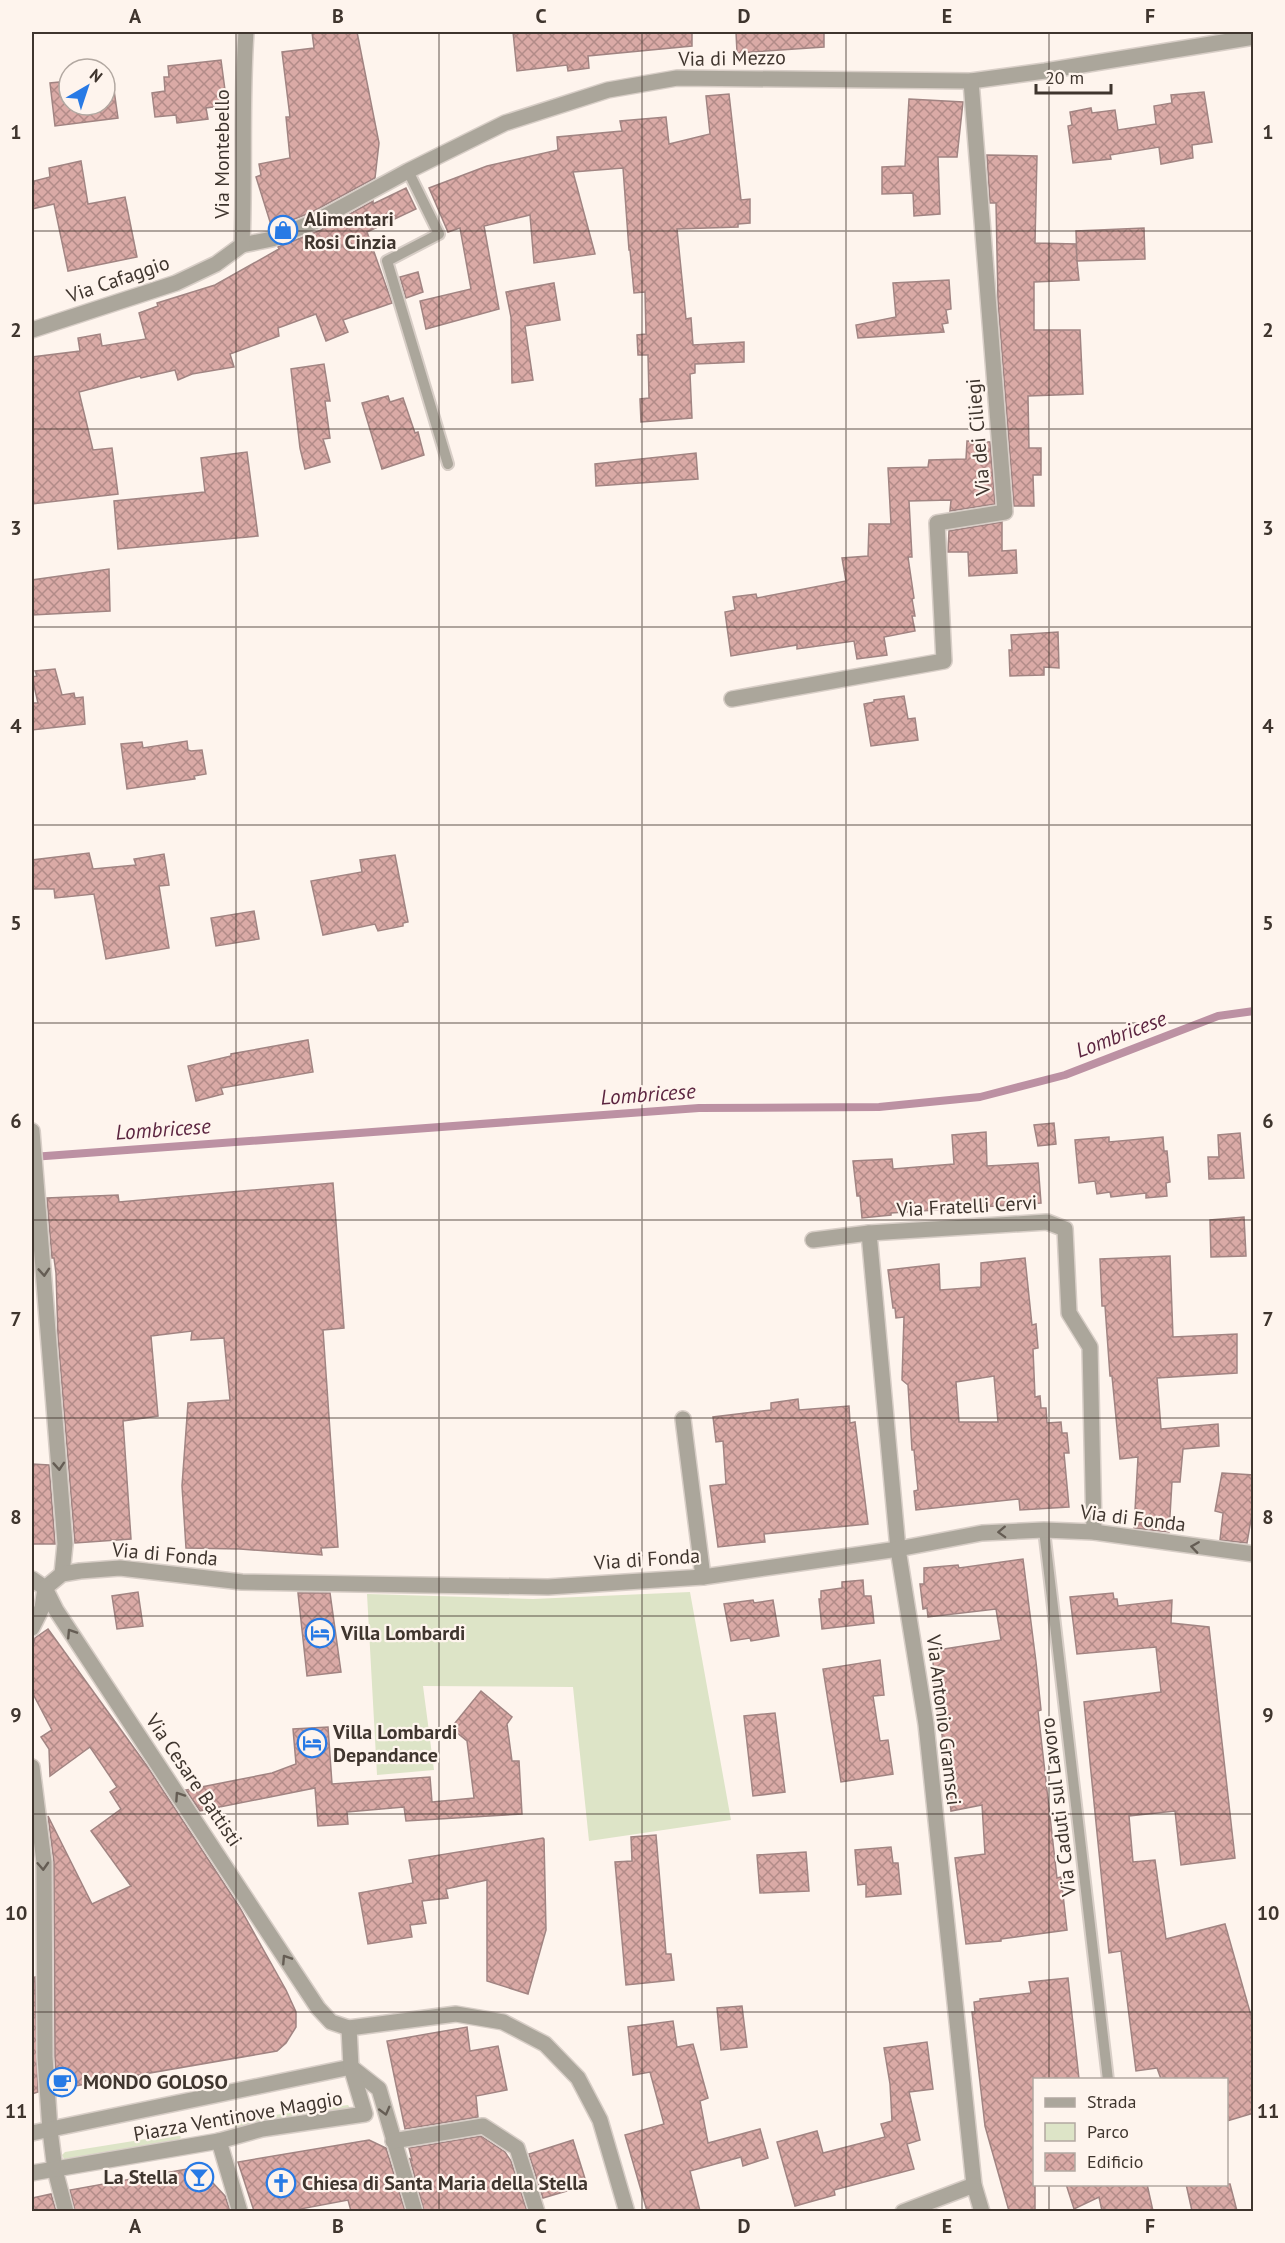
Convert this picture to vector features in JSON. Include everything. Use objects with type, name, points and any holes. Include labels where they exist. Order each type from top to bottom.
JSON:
[{"type":"street","name":"Via Montebello","points":[[216,264],[242,245],[243,65],[246,32]]},
{"type":"street","name":"Via di Mezzo","points":[[242,245],[272,239],[316,221],[408,171],[505,123],[608,90],[677,78],[971,81],[1254,37]]},
{"type":"street","name":"Via dei Ciliegi","points":[[732,699],[944,661],[937,523],[1005,512],[971,81]]},
{"type":"street","name":"Via Cafaggio","points":[[32,330],[176,283],[216,264]]},
{"type":"street","points":[[32,1628],[42,1608],[45,1588],[62,1574],[65,1544],[33,1138]]},
{"type":"street","name":"Via Fratelli Cervi","points":[[813,1240],[868,1233],[1047,1222],[1065,1229],[1069,1313],[1090,1347],[1094,1532]]},
{"type":"street","name":"Via Antonio Gramsci","points":[[868,1233],[898,1549],[926,1724],[974,2185],[982,2211]]},
{"type":"street","points":[[683,1419],[703,1577]]},
{"type":"street","name":"Via di Fonda","points":[[62,1574],[120,1568],[242,1582],[548,1587],[703,1577],[898,1549],[982,1533],[1044,1530],[1094,1532],[1254,1554]]},
{"type":"street","name":"Via Cesare Battisti","points":[[32,1579],[45,1588],[56,1610],[318,2008],[331,2022],[349,2028]]},
{"type":"street","points":[[32,1767],[44,1862],[45,2056],[50,2130],[55,2170],[66,2211]]},
{"type":"street","points":[[415,2211],[379,2088],[351,2067],[349,2028],[456,2014],[503,2022],[545,2044],[578,2078],[600,2120],[627,2211]]},
{"type":"street","name":"Piazza Ventinove Maggio","points":[[32,2133],[351,2067],[366,2114],[262,2129],[219,2141],[32,2173]]},
{"type":"street","points":[[393,2141],[483,2126],[517,2148],[537,2211]]},
{"type":"street","points":[[219,2141],[240,2211]]},
{"type":"street","points":[[903,2211],[974,2185]]},
{"type":"lane","points":[[408,171],[439,234],[387,261],[448,464]]},
{"type":"lane","name":"Via Caduti sul Lavoro","points":[[1044,1530],[1108,2078]]},
{"type":"green space","points":[[690,1592],[731,1820],[589,1841],[573,1687],[423,1686],[434,1770],[377,1775],[367,1594],[533,1599]]},
{"type":"green space","points":[[348,2105],[350,2108],[348,2112],[235,2127],[232,2124],[237,2120]]},
{"type":"green space","points":[[177,2134],[181,2137],[179,2141],[64,2159],[62,2155],[65,2152]]},
{"type":"building","points":[[312,32],[357,32],[379,143],[375,178],[312,212],[272,228],[256,177],[261,175],[259,164],[290,158],[286,117],[290,117],[282,52],[314,48]]},
{"type":"building","points":[[513,32],[692,32],[692,46],[588,56],[589,68],[568,71],[567,65],[517,71]]},
{"type":"building","points":[[736,32],[824,32],[824,47],[737,53]]},
{"type":"building","points":[[221,60],[227,105],[206,108],[208,119],[177,123],[176,115],[155,117],[152,93],[165,91],[164,77],[169,77],[168,66]]},
{"type":"building","points":[[57,82],[57,117],[117,117],[117,111],[118,118],[55,126],[50,83]]},
{"type":"building","points":[[1204,92],[1212,142],[1192,145],[1193,158],[1161,164],[1159,147],[1110,155],[1111,159],[1073,163],[1068,126],[1072,125],[1070,112],[1091,108],[1092,113],[1115,110],[1118,130],[1156,124],[1154,106],[1172,103],[1171,95]]},
{"type":"building","points":[[729,94],[741,200],[750,199],[750,223],[738,224],[738,227],[677,229],[686,319],[691,318],[693,345],[744,342],[744,362],[695,364],[695,373],[690,374],[692,418],[641,422],[640,399],[649,398],[648,355],[638,355],[637,335],[646,334],[645,292],[634,293],[623,168],[573,172],[595,254],[534,263],[530,215],[484,226],[499,309],[426,329],[420,301],[471,289],[460,228],[448,232],[429,188],[487,166],[558,150],[557,137],[622,131],[620,121],[666,117],[669,144],[710,134],[706,96]]},
{"type":"building","points":[[909,99],[963,102],[957,157],[938,157],[940,214],[914,216],[913,193],[882,194],[882,167],[905,166]]},
{"type":"building","points":[[987,155],[1037,156],[1035,243],[1076,244],[1079,280],[1034,282],[1034,330],[1080,330],[1083,394],[1028,396],[1029,448],[1041,448],[1041,475],[1033,475],[1034,506],[1014,506],[998,302],[996,203],[990,203]]},
{"type":"building","points":[[81,161],[88,204],[125,197],[137,257],[68,271],[54,204],[32,209],[32,184],[34,181],[50,177],[49,168]]},
{"type":"building","points":[[406,188],[416,209],[367,232],[392,303],[343,320],[348,332],[326,341],[316,314],[278,328],[279,336],[230,354],[234,367],[192,374],[178,380],[175,370],[141,378],[140,376],[79,392],[93,450],[112,448],[118,494],[32,504],[32,357],[80,351],[78,338],[100,334],[102,346],[146,339],[139,313],[158,306],[157,303],[215,285],[279,249],[278,247],[321,230],[373,201],[373,204]]},
{"type":"building","points":[[1144,228],[1145,259],[1077,261],[1076,231]]},
{"type":"building","points":[[418,272],[423,292],[406,298],[400,277]]},
{"type":"building","points":[[949,280],[951,309],[946,310],[948,323],[942,324],[944,332],[858,338],[856,325],[896,317],[893,283]]},
{"type":"building","points":[[554,283],[560,320],[525,326],[533,380],[512,383],[511,317],[506,292]]},
{"type":"building","points":[[324,364],[330,401],[325,401],[330,438],[323,439],[330,462],[305,469],[300,448],[291,369]]},
{"type":"building","points":[[388,396],[390,402],[403,398],[415,433],[418,432],[424,455],[382,469],[362,403]]},
{"type":"building","points":[[967,441],[990,442],[995,504],[950,511],[951,500],[909,501],[912,557],[908,557],[914,598],[912,599],[915,616],[912,616],[915,631],[884,637],[887,655],[857,659],[854,641],[797,649],[797,645],[731,656],[725,612],[735,610],[733,597],[756,594],[757,598],[846,581],[842,558],[868,556],[869,524],[891,524],[888,468],[928,467],[929,460],[966,459]]},
{"type":"building","points":[[247,452],[258,536],[118,549],[114,501],[205,492],[201,458]]},
{"type":"building","points":[[696,453],[698,479],[596,486],[595,464]]},
{"type":"building","points":[[1002,522],[1002,551],[1016,550],[1017,573],[969,576],[968,552],[948,552],[949,531]]},
{"type":"building","points":[[109,569],[110,611],[32,615],[32,580]]},
{"type":"building","points":[[1058,632],[1059,668],[1044,667],[1044,675],[1010,676],[1011,635]]},
{"type":"building","points":[[55,669],[62,695],[74,693],[75,698],[83,697],[85,724],[32,730],[32,703],[38,703],[32,677],[37,676],[35,671]]},
{"type":"building","points":[[904,696],[908,719],[915,718],[918,740],[871,746],[864,704],[874,702],[874,700]]},
{"type":"building","points":[[187,741],[188,750],[202,750],[206,774],[194,776],[195,779],[127,789],[121,744],[142,742],[143,748]]},
{"type":"building","points":[[89,853],[93,869],[136,865],[134,859],[164,854],[169,885],[159,886],[169,948],[106,959],[94,894],[55,898],[54,889],[32,889],[32,860]]},
{"type":"building","points":[[395,855],[408,922],[403,923],[403,926],[378,931],[375,924],[323,935],[311,881],[362,872],[360,860]]},
{"type":"building","points":[[254,911],[259,939],[216,946],[211,918]]},
{"type":"building","points":[[308,1040],[313,1072],[221,1088],[223,1094],[196,1101],[188,1066],[231,1056],[231,1054]]},
{"type":"building","points":[[1054,1123],[1056,1144],[1038,1146],[1034,1125]]},
{"type":"building","points":[[986,1132],[987,1166],[1038,1163],[1041,1203],[891,1213],[891,1215],[862,1218],[853,1161],[892,1159],[893,1169],[954,1164],[952,1135]]},
{"type":"building","points":[[1240,1133],[1244,1178],[1209,1179],[1208,1157],[1219,1157],[1218,1135]]},
{"type":"building","points":[[1109,1137],[1109,1142],[1163,1137],[1164,1151],[1167,1151],[1170,1182],[1166,1183],[1167,1196],[1146,1198],[1146,1193],[1111,1197],[1110,1192],[1097,1194],[1095,1181],[1079,1183],[1075,1140]]},
{"type":"building","points":[[333,1183],[344,1328],[323,1330],[338,1547],[321,1548],[322,1555],[186,1548],[182,1486],[188,1403],[230,1400],[224,1338],[191,1340],[192,1331],[151,1336],[158,1416],[123,1421],[131,1539],[75,1543],[58,1337],[56,1273],[54,1258],[52,1258],[47,1198],[118,1195],[119,1202]]},
{"type":"building","points":[[1244,1217],[1246,1256],[1211,1257],[1210,1220]]},
{"type":"building","points":[[1170,1256],[1173,1337],[1237,1334],[1237,1373],[1157,1378],[1161,1429],[1218,1424],[1219,1446],[1183,1449],[1180,1482],[1172,1482],[1169,1532],[1134,1528],[1138,1457],[1120,1459],[1112,1376],[1110,1376],[1105,1306],[1102,1306],[1100,1259]]},
{"type":"building","points":[[1025,1258],[1032,1325],[1036,1324],[1038,1348],[1033,1349],[1035,1397],[1040,1396],[1041,1408],[1046,1408],[1047,1423],[1061,1422],[1062,1433],[1067,1433],[1069,1453],[1064,1453],[1069,1507],[1020,1510],[1019,1499],[916,1510],[914,1491],[918,1490],[914,1450],[912,1450],[908,1385],[902,1380],[904,1317],[896,1318],[888,1270],[939,1264],[940,1290],[981,1287],[981,1263]],"holes":[[[994,1376],[998,1422],[959,1422],[956,1382]]]},
{"type":"building","points":[[798,1399],[799,1410],[849,1406],[850,1423],[855,1422],[868,1524],[764,1534],[765,1542],[718,1547],[710,1486],[726,1484],[723,1441],[716,1442],[713,1417],[771,1410],[771,1403]]},
{"type":"building","points":[[32,1464],[49,1465],[55,1544],[32,1544]]},
{"type":"building","points":[[1222,1473],[1254,1475],[1254,1502],[1247,1543],[1220,1540],[1223,1513],[1215,1511]]},
{"type":"building","points":[[1023,1559],[1036,1662],[1041,1710],[1038,1711],[1057,1878],[1061,1877],[1067,1930],[1001,1939],[1001,1941],[966,1944],[955,1858],[985,1854],[982,1805],[951,1811],[940,1718],[938,1718],[932,1651],[1001,1640],[996,1609],[928,1617],[927,1608],[923,1609],[920,1584],[924,1584],[924,1568],[958,1565],[959,1568]]},
{"type":"building","points":[[863,1580],[864,1596],[871,1596],[874,1623],[822,1629],[819,1599],[821,1599],[821,1591],[842,1588],[842,1582]]},
{"type":"building","points":[[138,1592],[143,1626],[117,1629],[112,1596]]},
{"type":"building","points":[[298,1593],[330,1593],[341,1672],[307,1676]]},
{"type":"building","points":[[1113,1593],[1118,1606],[1172,1600],[1171,1623],[1209,1627],[1235,1858],[1181,1865],[1175,1811],[1129,1816],[1133,1862],[1155,1860],[1166,1939],[1225,1924],[1254,2026],[1254,2113],[1228,2121],[1228,2078],[1161,2078],[1157,2068],[1136,2071],[1121,1951],[1109,1953],[1084,1702],[1161,1692],[1156,1647],[1077,1654],[1070,1597]]},
{"type":"building","points":[[753,1600],[754,1603],[773,1600],[779,1636],[751,1641],[750,1638],[731,1641],[724,1604]]},
{"type":"building","points":[[48,1629],[147,1766],[240,1908],[286,1990],[296,2012],[296,2027],[286,2043],[277,2051],[57,2089],[54,1862],[48,1816],[92,1904],[131,1886],[91,1831],[121,1809],[110,1792],[117,1787],[90,1747],[50,1776],[49,1749],[41,1737],[52,1730],[32,1692],[32,1649],[35,1638]]},
{"type":"building","points":[[880,1660],[884,1695],[873,1696],[880,1741],[888,1740],[893,1774],[841,1782],[823,1669]]},
{"type":"building","points":[[481,1691],[512,1717],[507,1724],[512,1761],[519,1761],[522,1814],[406,1821],[404,1807],[347,1812],[348,1824],[318,1826],[315,1788],[200,1811],[186,1790],[272,1773],[296,1764],[293,1729],[328,1727],[332,1784],[430,1777],[432,1802],[474,1798],[467,1741],[451,1728]]},
{"type":"building","points":[[775,1713],[785,1792],[753,1796],[744,1716]]},
{"type":"building","points":[[656,1835],[666,1954],[671,1954],[674,1980],[626,1985],[615,1862],[632,1861],[631,1837]]},
{"type":"building","points":[[543,1838],[546,1930],[528,1994],[487,1981],[487,1880],[446,1889],[448,1898],[422,1901],[426,1923],[410,1925],[412,1937],[368,1944],[359,1893],[413,1883],[409,1860]]},
{"type":"building","points":[[891,1847],[893,1863],[898,1863],[901,1894],[866,1897],[866,1884],[858,1885],[855,1850]]},
{"type":"building","points":[[806,1852],[809,1891],[760,1893],[757,1855]]},
{"type":"building","points":[[35,1977],[38,2092],[32,2094],[32,1978]]},
{"type":"building","points":[[1068,1978],[1079,2078],[1033,2078],[1035,2211],[1009,2211],[985,2126],[972,2012],[975,2012],[974,2002],[980,1999],[1031,1993],[1029,1982]]},
{"type":"building","points":[[742,2006],[747,2047],[721,2050],[717,2008]]},
{"type":"building","points":[[673,2021],[677,2047],[693,2044],[708,2098],[700,2101],[708,2143],[760,2129],[768,2158],[743,2166],[741,2157],[690,2171],[700,2211],[647,2211],[625,2135],[664,2124],[650,2072],[633,2075],[628,2027]]},
{"type":"building","points":[[467,2027],[470,2051],[498,2046],[507,2090],[476,2096],[478,2117],[405,2129],[387,2041]]},
{"type":"building","points":[[927,2042],[933,2089],[909,2092],[920,2140],[907,2144],[914,2169],[834,2190],[835,2195],[795,2206],[777,2142],[817,2131],[823,2153],[885,2137],[881,2124],[892,2121],[890,2084],[884,2048]]},
{"type":"building","points":[[481,2136],[505,2152],[511,2161],[527,2211],[424,2211],[409,2148]]},
{"type":"building","points":[[369,2140],[386,2148],[405,2211],[351,2211],[348,2200],[300,2209],[300,2211],[254,2211],[238,2162]]},
{"type":"building","points":[[573,2140],[587,2185],[543,2198],[529,2154]]},
{"type":"building","points":[[198,2167],[225,2196],[230,2211],[75,2211],[70,2190]]},
{"type":"building","points":[[1230,2184],[1237,2211],[1192,2211],[1186,2186],[1228,2186]]},
{"type":"building","points":[[1067,2186],[1147,2186],[1153,2211],[1102,2211],[1099,2197],[1074,2209]]},
{"type":"building","points":[[51,2194],[56,2211],[32,2211],[32,2198]]},
{"type":"waterway","name":"Lombricese","points":[[32,1157],[699,1108],[879,1107],[980,1097],[1065,1075],[1218,1016],[1254,1011]]},
{"type":"place","name":"Alimentari Rosi Cinzia","points":[[283,230]]},
{"type":"place","name":"Villa Lombardi","points":[[320,1633]]},
{"type":"place","name":"Villa Lombardi Depandance","points":[[312,1743]]},
{"type":"place","name":"MONDO GOLOSO","points":[[62,2082]]},
{"type":"place","name":"La Stella","points":[[199,2177]]},
{"type":"place","name":"Chiesa di Santa Maria della Stella","points":[[281,2183]]}]
